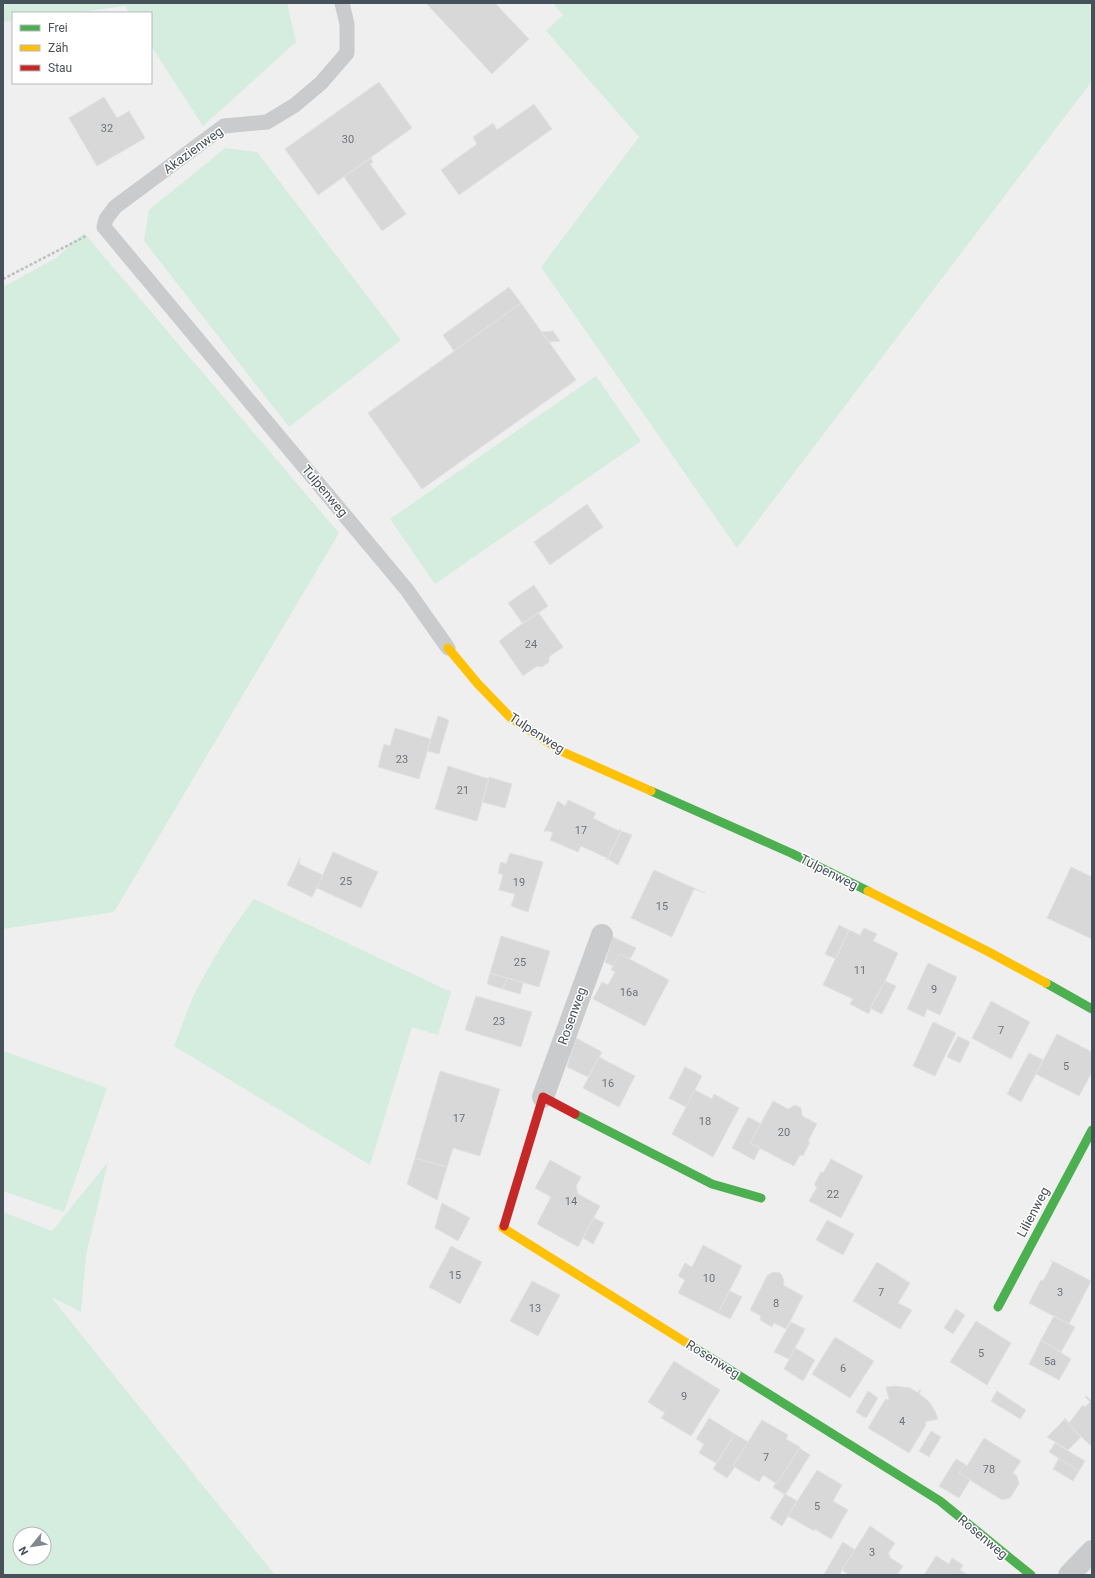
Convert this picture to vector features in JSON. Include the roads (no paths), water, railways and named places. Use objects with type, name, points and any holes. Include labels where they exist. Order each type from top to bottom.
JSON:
[{"type":"street","name":"Tulpenweg","points":[[448,648],[478,684],[511,718],[563,752],[791,853],[989,952],[1092,1009]]},
{"type":"street","name":"Rosenweg","points":[[602,935],[543,1097],[502,1228],[940,1501],[1031,1575]]},
{"type":"street","points":[[543,1097],[712,1184],[761,1198]]},
{"type":"street","name":"Lilienweg","points":[[998,1307],[1092,1130]]},
{"type":"street","points":[[1069,1575],[1092,1551]]},
{"type":"lane","name":"Akazienweg","points":[[104,227],[106,219],[116,207],[224,126],[267,122],[294,105],[321,83],[347,53],[348,24],[342,3]]},
{"type":"lane","name":"Tulpenweg","points":[[104,227],[407,590],[448,648]]}]
